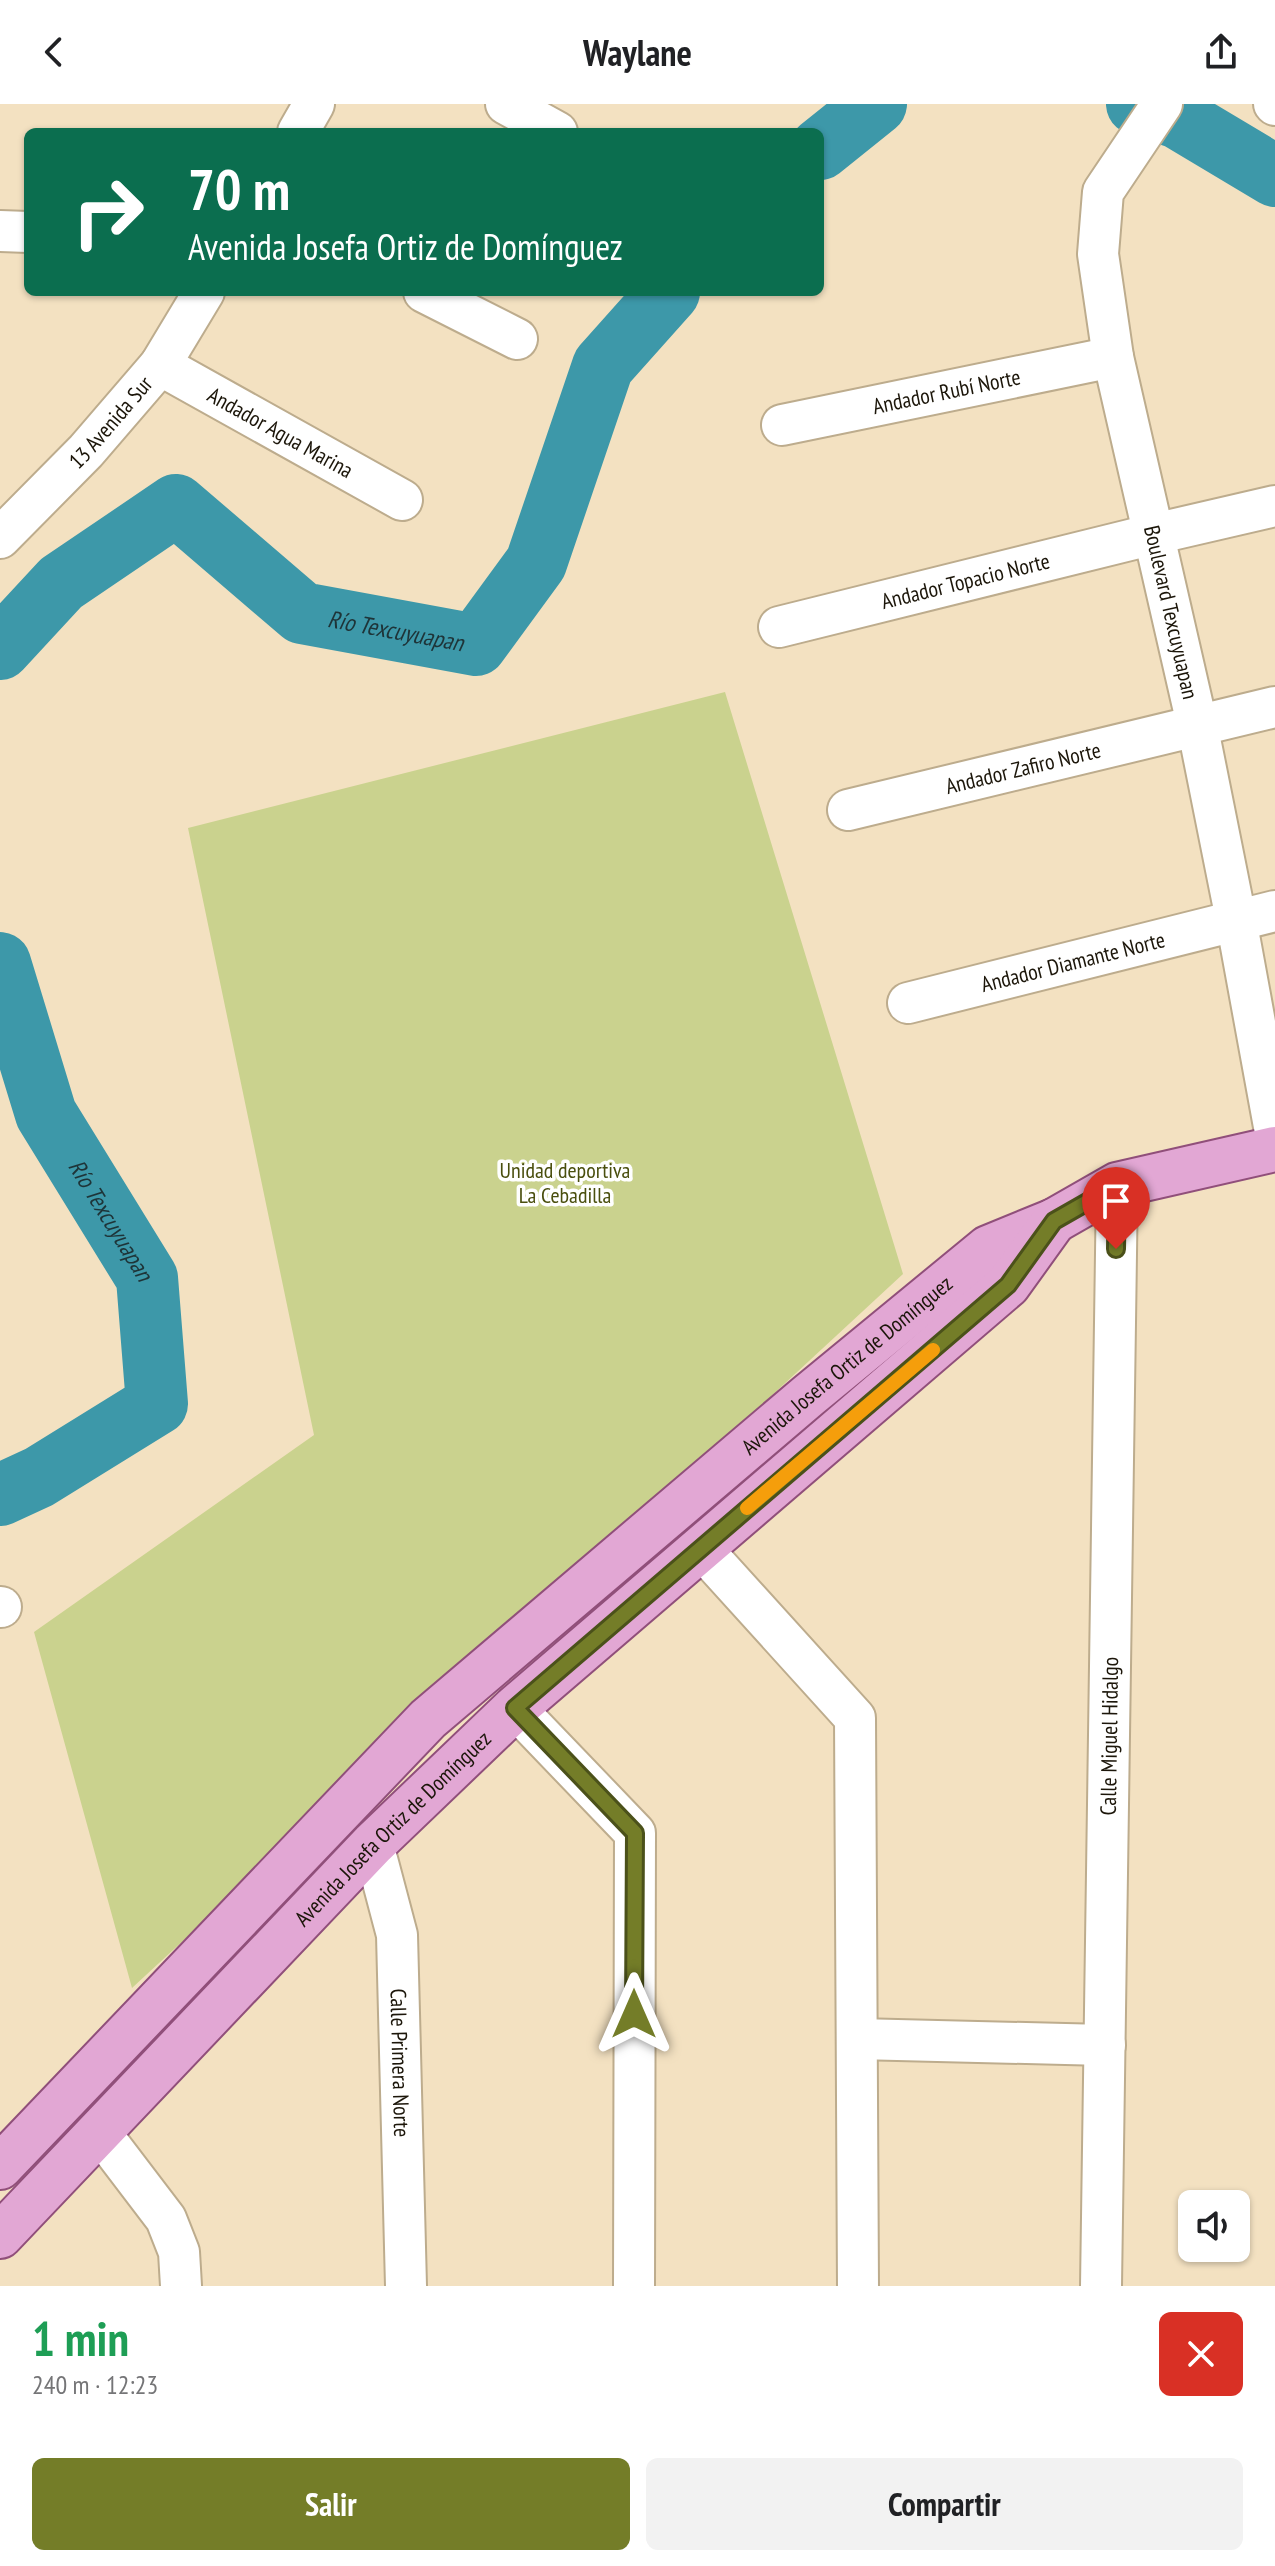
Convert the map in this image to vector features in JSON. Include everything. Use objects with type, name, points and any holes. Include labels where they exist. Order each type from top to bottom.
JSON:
[{"type":"main road","name":"Avenida Josefa Ortiz de Domínguez","points":[[0,2167],[428,1719],[808,1396],[988,1248],[1054,1221],[1117,1185],[1275,1149]]},
{"type":"main road","name":"Avenida Josefa Ortiz de Domínguez","points":[[0,2236],[373,1844],[515,1708],[1008,1285],[1054,1221]]},
{"type":"street","points":[[300,128],[314,104]]},
{"type":"street","points":[[506,104],[550,128]]},
{"type":"street","name":"Boulevard Texcuyuapan","points":[[1161,105],[1103,192],[1098,254],[1113,357],[1197,724],[1275,1132]]},
{"type":"street","points":[[0,231],[24,232]]},
{"type":"street","name":"13 Avenida Sur","points":[[0,538],[86,451],[160,365],[202,296]]},
{"type":"street","points":[[432,296],[517,339]]},
{"type":"street","name":"Andador Rubí Norte","points":[[782,425],[1113,357]]},
{"type":"street","name":"Andador Agua Marina","points":[[160,365],[402,500]]},
{"type":"street","name":"Andador Topacio Norte","points":[[779,627],[1275,506]]},
{"type":"street","name":"Andador Zafiro Norte","points":[[848,810],[1275,707]]},
{"type":"street","name":"Andador Diamante Norte","points":[[908,1003],[1275,911]]},
{"type":"street","name":"Calle Miguel Hidalgo","points":[[1101,2286],[1117,1185]]},
{"type":"street","points":[[701,1548],[855,1718],[858,2286]]},
{"type":"street","points":[[515,1708],[635,1833],[634,2286]]},
{"type":"street","name":"Calle Primera Norte","points":[[373,1844],[397,1935],[406,2286]]},
{"type":"street","points":[[857,2039],[1105,2045]]},
{"type":"street","points":[[99,2131],[166,2219],[179,2252],[181,2286]]},
{"type":"green space","name":"Unidad deportiva La Cebadilla","points":[[725,692],[903,1274],[132,1988],[34,1632],[314,1435],[188,828]]},
{"type":"waterway","name":"Río Texcuyuapan","points":[[824,146],[876,104]]},
{"type":"waterway","name":"Río Texcuyuapan","points":[[1137,104],[1178,118],[1275,176]]},
{"type":"waterway","name":"Río Texcuyuapan","points":[[0,649],[61,583],[176,505],[302,613],[476,645],[536,563],[603,366],[665,296]]},
{"type":"waterway","name":"Río Texcuyuapan","points":[[0,963],[46,1114],[147,1278],[157,1404],[39,1477],[0,1495]]},
{"type":"slow traffic","points":[[747,1508],[933,1350]]},
{"type":"route","points":[[634,2014],[635,1833],[515,1708],[1008,1285],[1054,1221],[1117,1185],[1116,1249]]}]
